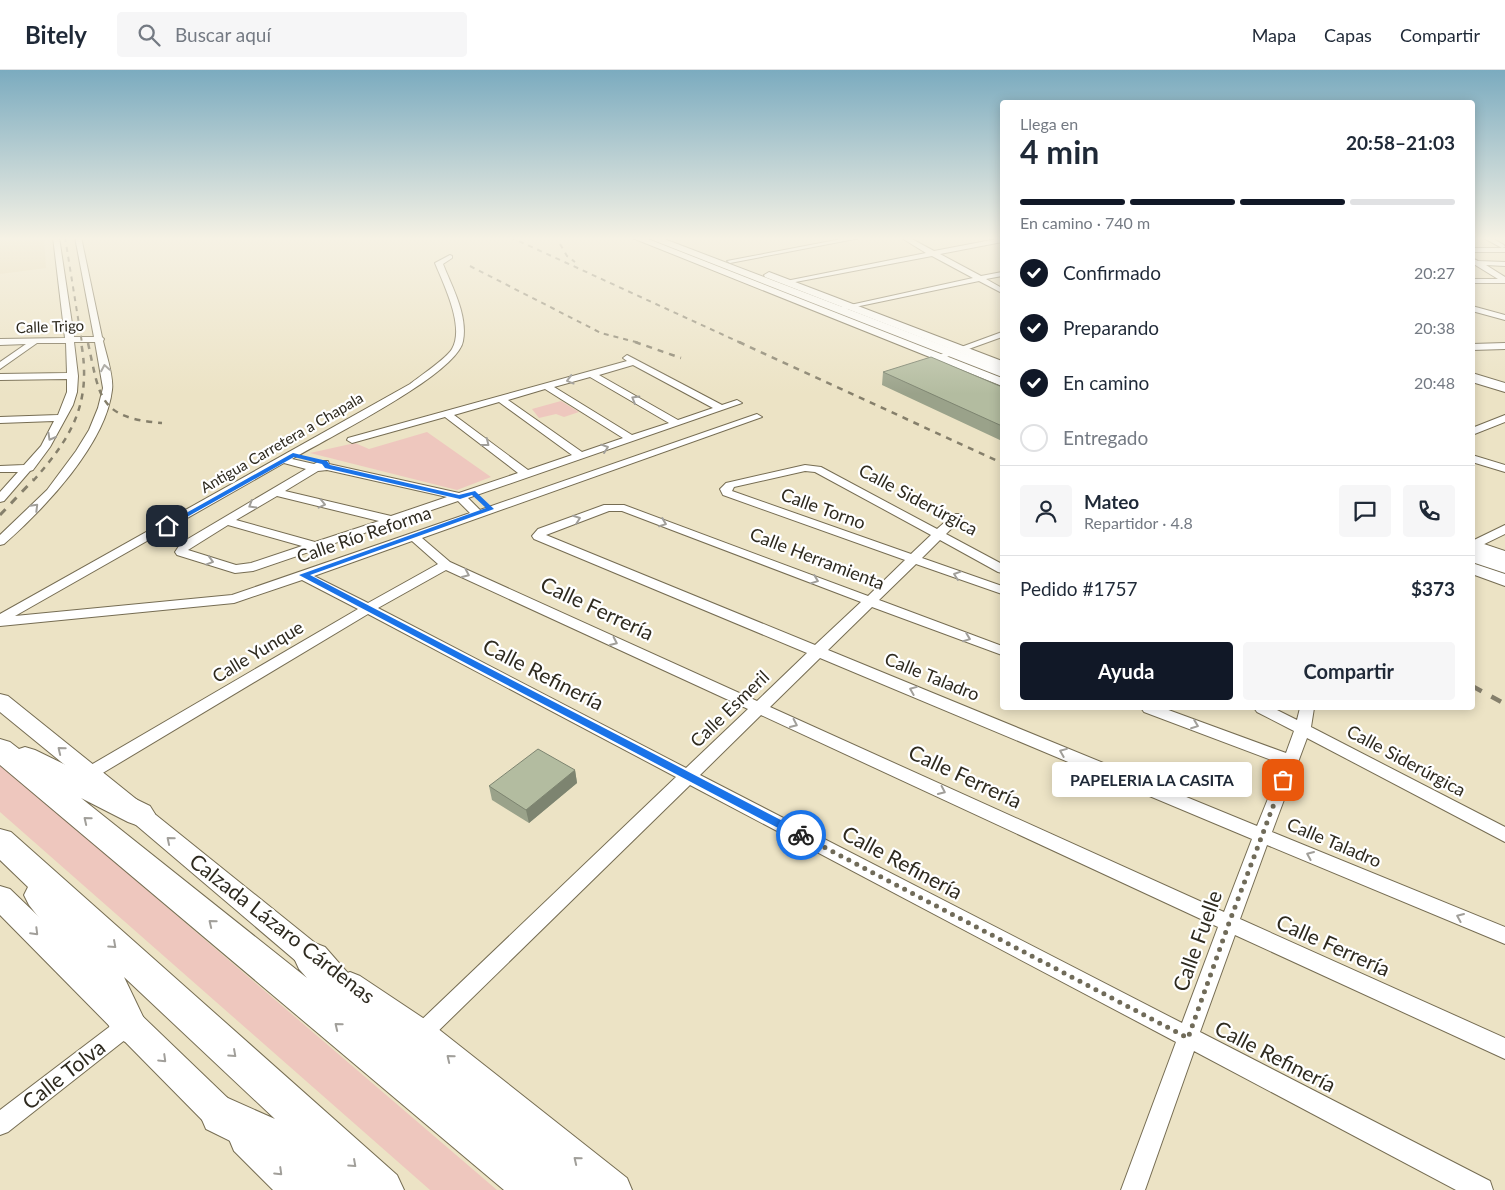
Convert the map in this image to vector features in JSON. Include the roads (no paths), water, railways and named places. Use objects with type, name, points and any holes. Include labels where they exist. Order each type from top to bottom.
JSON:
[{"type":"highway","points":[[0,744],[139,814]]},
{"type":"highway","name":"Calzada Lázaro Cárdenas","points":[[0,749],[538,1190]]},
{"type":"highway","points":[[0,841],[382,1190]]},
{"type":"highway","points":[[0,845],[102,970],[128,1025]]},
{"type":"highway","points":[[312,958],[369,1024],[571,1190]]},
{"type":"highway","points":[[220,1115],[298,1152],[344,1190]]},
{"type":"main road","points":[[786,289],[956,351],[1000,364]]},
{"type":"main road","points":[[794,289],[938,357],[1000,381]]},
{"type":"main road","points":[[803,289],[837,309]]},
{"type":"main road","points":[[956,351],[1000,372]]},
{"type":"main road","points":[[1475,371],[1505,380]]},
{"type":"main road","points":[[1475,378],[1505,388]]},
{"type":"main road","points":[[1475,549],[1505,557]]},
{"type":"main road","points":[[1475,549],[1505,567]]},
{"type":"main road","points":[[1475,569],[1505,580]]},
{"type":"main road","name":"Calzada Lázaro Cárdenas","points":[[0,701],[90,773],[312,958],[420,1034],[615,1190]]},
{"type":"main road","points":[[0,897],[128,1025],[298,1190]]},
{"type":"street","points":[[0,499],[29,468],[44,448],[61,418],[72,392],[74,376],[63,289]]},
{"type":"street","points":[[0,541],[45,497],[79,456],[91,438],[106,404],[108,388],[89,289]]},
{"type":"street","name":"Antigua Carretera a Chapala","points":[[0,621],[413,386],[455,352],[462,338],[461,325],[448,289]]},
{"type":"street","points":[[837,309],[931,289]]},
{"type":"street","points":[[1475,309],[1505,318]]},
{"type":"street","points":[[938,357],[1000,335]]},
{"type":"street","name":"Calle Trigo","points":[[0,342],[100,339]]},
{"type":"street","points":[[0,366],[34,342]]},
{"type":"street","points":[[1475,347],[1505,346]]},
{"type":"street","points":[[352,440],[591,374],[630,360],[721,408]]},
{"type":"street","points":[[591,374],[677,423]]},
{"type":"street","points":[[0,377],[74,376]]},
{"type":"street","points":[[546,386],[631,439]]},
{"type":"street","points":[[500,399],[580,456]]},
{"type":"street","points":[[322,466],[274,492],[185,546],[181,552],[241,569],[253,568],[737,403]]},
{"type":"street","points":[[447,414],[526,474]]},
{"type":"street","name":"Calle Río Reforma","points":[[0,621],[234,599],[757,416]]},
{"type":"street","points":[[0,420],[61,418]]},
{"type":"street","points":[[1475,431],[1505,418]]},
{"type":"street","points":[[288,458],[460,497],[477,514]]},
{"type":"street","points":[[1475,459],[1505,469]]},
{"type":"street","points":[[0,468],[29,468]]},
{"type":"street","name":"Calle Torno","points":[[813,468],[805,468],[730,485],[726,489],[727,493],[912,560],[1000,589]]},
{"type":"street","name":"Calle Siderúrgica","points":[[813,468],[1000,568]]},
{"type":"street","points":[[274,492],[391,520]]},
{"type":"street","points":[[473,492],[491,509]]},
{"type":"street","name":"Calle Taladro","points":[[617,507],[608,507],[542,532],[538,536],[1505,936]]},
{"type":"street","name":"Calle Herramienta","points":[[617,507],[1000,650]]},
{"type":"street","name":"Calle Esmeril","points":[[420,1034],[958,516]]},
{"type":"street","points":[[226,521],[315,546]]},
{"type":"street","points":[[1475,547],[1505,529]]},
{"type":"street","name":"Calle Ferrería","points":[[413,536],[446,565],[1505,1049]]},
{"type":"street","name":"Calle Yunque","points":[[90,773],[367,609],[446,565]]},
{"type":"street","name":"Calle Refinería","points":[[303,575],[1481,1190]]},
{"type":"street","points":[[1154,710],[1290,761]]},
{"type":"street","name":"Calle Siderúrgica","points":[[1266,710],[1505,835]]},
{"type":"street","name":"Calle Fuelle","points":[[1133,1190],[1229,923],[1303,729],[1307,710]]},
{"type":"street","name":"Calle Tolva","points":[[0,1124],[128,1025]]},
{"type":"railway","points":[[73,289],[82,343]]},
{"type":"railway","points":[[515,289],[601,333],[640,343]]},
{"type":"railway","points":[[624,289],[741,343]]},
{"type":"railway","points":[[33,481],[59,449],[76,417],[84,383],[81,342]]},
{"type":"railway","points":[[635,342],[681,358]]},
{"type":"railway","points":[[739,342],[1000,462]]},
{"type":"railway","points":[[88,343],[100,391],[114,410],[125,416],[162,423]]},
{"type":"railway","points":[[0,515],[34,479]]},
{"type":"railway","points":[[1475,688],[1505,704]]},
{"type":"place","name":"PAPELERIA LA CASITA","points":[[1283,780]]}]
